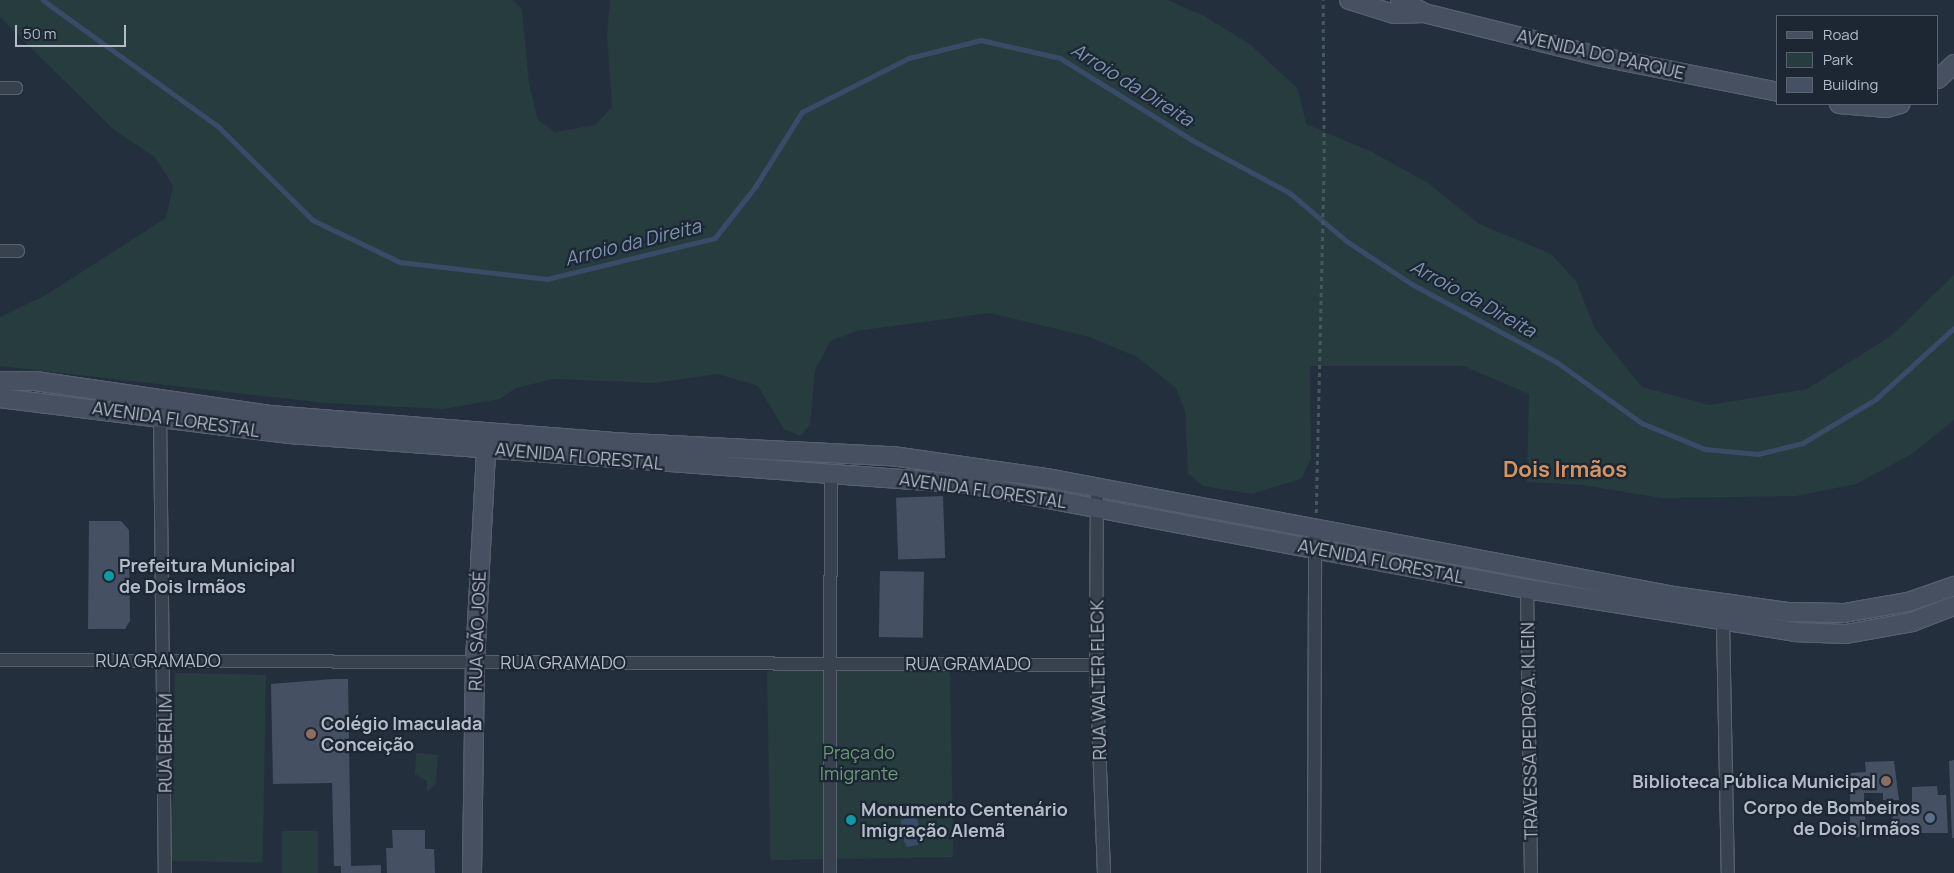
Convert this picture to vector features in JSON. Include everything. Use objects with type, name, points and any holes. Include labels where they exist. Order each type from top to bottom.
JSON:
[{"type":"main road","name":"AVENIDA DO PARQUE","points":[[1349,0],[1394,14],[1424,13]]},
{"type":"main road","name":"AVENIDA DO PARQUE","points":[[1400,0],[1424,13],[1602,57],[1776,92]]},
{"type":"main road","points":[[1939,78],[1954,64]]},
{"type":"main road","points":[[1851,105],[1888,108],[1897,105]]},
{"type":"main road","name":"AVENIDA FLORESTAL","points":[[0,381],[35,381],[160,410],[290,434],[831,476],[968,484],[1471,578],[1723,622],[1846,634],[1912,622],[1954,606]]},
{"type":"main road","name":"AVENIDA FLORESTAL","points":[[0,398],[611,442],[892,456],[1097,487],[1314,530],[1672,596],[1789,612],[1844,613],[1908,602],[1954,586]]},
{"type":"main road","name":"RUA SÃO JOSÉ","points":[[472,873],[475,662],[486,449]]},
{"type":"main road","points":[[1471,578],[1475,559]]},
{"type":"street","points":[[0,88],[16,88]]},
{"type":"street","points":[[0,251],[18,251]]},
{"type":"street","name":"RUA BERLIM","points":[[160,410],[165,660],[165,873]]},
{"type":"street","points":[[830,873],[831,476]]},
{"type":"street","name":"RUA WALTER FLECK","points":[[1097,487],[1096,665],[1104,873]]},
{"type":"street","points":[[1314,530],[1314,873]]},
{"type":"street","name":"TRAVESSA PEDRO A. KLEIN","points":[[1527,588],[1530,873]]},
{"type":"street","points":[[1723,622],[1728,873]]},
{"type":"street","name":"RUA GRAMADO","points":[[0,660],[1096,665]]},
{"type":"path","points":[[1314,530],[1321,342],[1324,161],[1323,0]]},
{"type":"green space","points":[[0,0],[513,0],[522,9],[529,84],[538,120],[555,132],[595,125],[612,107],[607,36],[610,0],[1168,0],[1206,17],[1251,45],[1298,89],[1306,124],[1372,152],[1428,183],[1479,224],[1551,254],[1576,281],[1595,329],[1642,387],[1709,405],[1807,389],[1891,336],[1954,275],[1954,420],[1912,454],[1856,484],[1796,496],[1661,498],[1583,485],[1527,482],[1529,394],[1464,366],[1310,366],[1311,458],[1302,478],[1252,494],[1203,486],[1188,473],[1185,411],[1176,388],[1137,357],[1090,337],[990,313],[856,331],[831,341],[815,370],[810,425],[800,436],[784,429],[758,386],[718,374],[654,383],[553,379],[516,388],[500,399],[443,409],[325,403],[0,366],[0,317],[46,295],[166,218],[173,186],[155,157],[114,130],[0,17]]},
{"type":"green space","name":"Praça do Imigrante","points":[[950,668],[953,857],[770,860],[767,671]]},
{"type":"green space","points":[[175,673],[266,675],[263,863],[172,861]]},
{"type":"green space","points":[[416,753],[438,755],[436,783],[427,792],[427,781],[415,774]]},
{"type":"green space","points":[[282,831],[318,831],[318,873],[282,873]]},
{"type":"water","points":[[916,815],[921,833],[918,845],[907,847],[900,833],[901,820]]},
{"type":"building","points":[[943,496],[945,558],[898,560],[896,498]]},
{"type":"building","name":"Prefeitura Municipal de Dois Irmãos","points":[[89,521],[121,521],[129,530],[130,621],[125,629],[88,629]]},
{"type":"building","points":[[880,571],[924,572],[923,638],[879,637]]},
{"type":"building","name":"Colégio Imaculada Conceição","points":[[348,679],[351,866],[381,865],[381,873],[341,873],[341,866],[334,866],[332,783],[273,784],[271,684]]},
{"type":"building","points":[[1954,760],[1954,838],[1952,838],[1949,761]]},
{"type":"building","points":[[1894,761],[1899,800],[1883,800],[1883,793],[1864,793],[1866,837],[1850,837],[1850,773],[1866,772],[1865,762]]},
{"type":"building","name":"Corpo de Bombeiros de Dois Irmãos","points":[[1937,786],[1938,795],[1946,795],[1948,833],[1893,833],[1892,803],[1912,803],[1912,787]]},
{"type":"building","points":[[392,830],[425,830],[425,849],[434,849],[435,873],[387,873],[386,848],[393,848]]},
{"type":"waterway","name":"Arroio da Direita","points":[[43,0],[218,126],[313,220],[400,262],[547,279],[715,238],[755,187],[802,112],[909,58],[981,40],[1060,58],[1194,141],[1290,193],[1348,242],[1412,284],[1557,362],[1642,423],[1705,449],[1758,454],[1803,443],[1876,399],[1954,328]]},
{"type":"place","name":"Prefeitura Municipal de Dois Irmãos","points":[[109,576]]},
{"type":"place","name":"Colégio Imaculada Conceição","points":[[311,734]]},
{"type":"place","name":"Biblioteca Pública Municipal","points":[[1886,781]]},
{"type":"place","name":"Corpo de Bombeiros de Dois Irmãos","points":[[1930,818]]},
{"type":"place","name":"Monumento Centenário Imigração Alemã","points":[[851,820]]},
{"type":"district","name":"Dois Irmãos","points":[[1565,470]]}]
